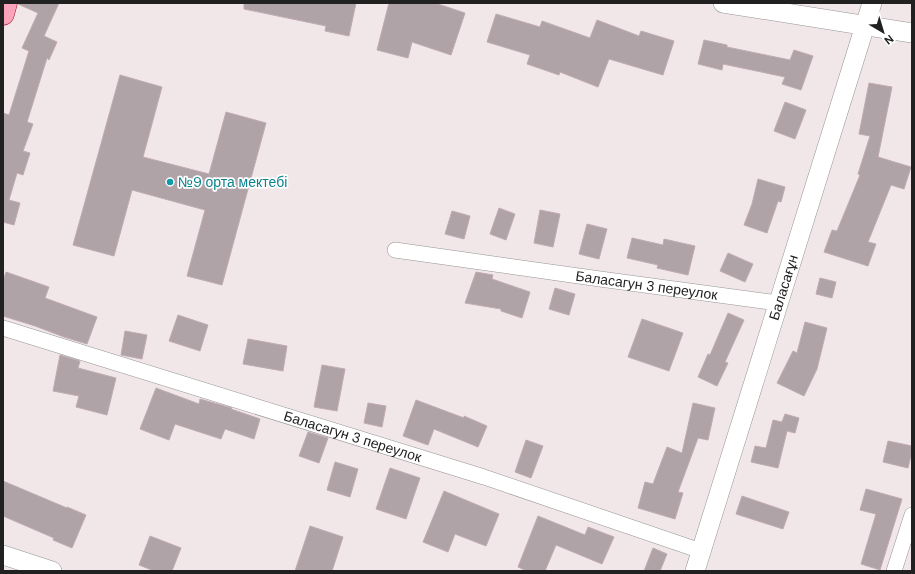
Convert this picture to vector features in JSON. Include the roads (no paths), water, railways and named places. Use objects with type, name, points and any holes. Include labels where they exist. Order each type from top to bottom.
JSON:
[{"type":"main road","points":[[3,14],[6,3]]},
{"type":"street","points":[[723,3],[912,33]]},
{"type":"street","name":"Баласағұн","points":[[695,571],[872,3]]},
{"type":"street","name":"Баласагун 3 переулок","points":[[395,250],[600,280],[778,303]]},
{"type":"street","name":"Баласагун 3 переулок","points":[[3,328],[484,477],[701,551]]},
{"type":"street","points":[[894,571],[912,515]]},
{"type":"street","points":[[3,555],[52,571]]},
{"type":"place","name":"№9 орта мектебі","points":[[170,182]]}]
